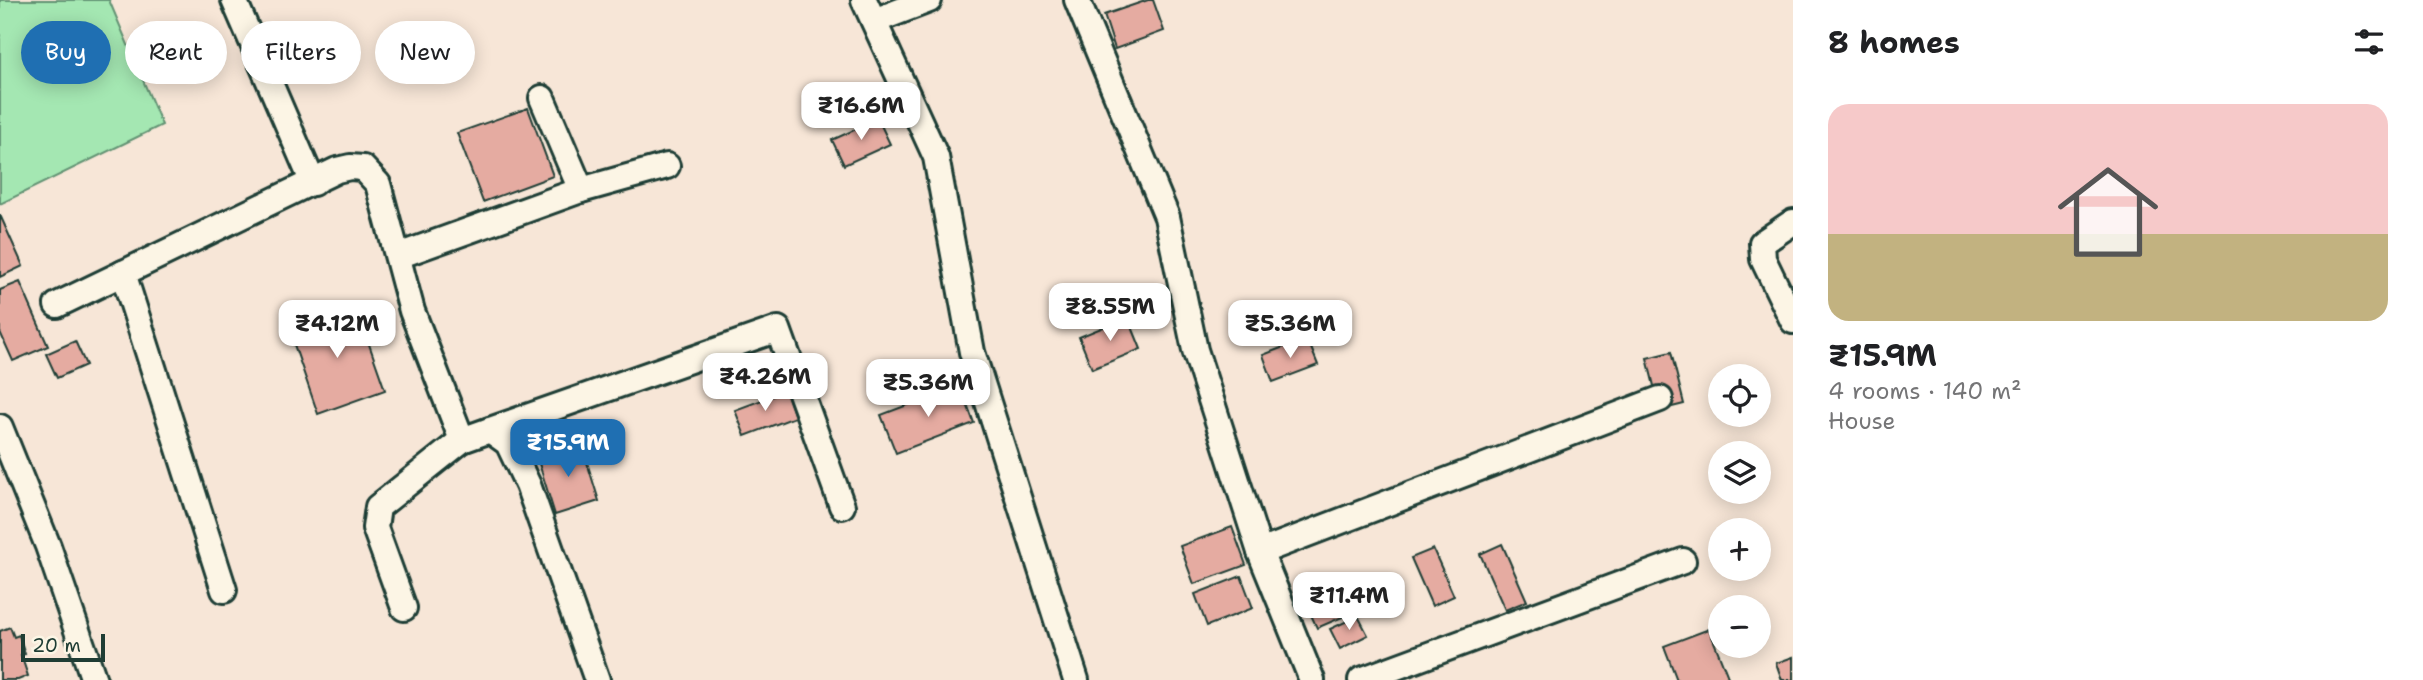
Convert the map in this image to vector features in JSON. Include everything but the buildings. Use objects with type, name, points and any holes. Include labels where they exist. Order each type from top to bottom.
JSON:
[{"type":"street","points":[[234,0],[313,183]]},
{"type":"street","points":[[929,0],[869,10],[936,158],[972,352],[1076,680]]},
{"type":"street","points":[[1077,0],[1167,218],[1195,350],[1260,552],[1312,680]]},
{"type":"street","points":[[542,98],[581,190]]},
{"type":"street","points":[[398,256],[581,190],[667,166]]},
{"type":"street","points":[[57,305],[337,170],[350,167],[363,169],[378,184],[412,311],[462,440]]},
{"type":"street","points":[[1793,222],[1762,243],[1763,259],[1793,321]]},
{"type":"street","points":[[123,274],[224,590]]},
{"type":"street","points":[[404,608],[375,528],[378,507],[462,440],[778,329],[842,506]]},
{"type":"street","points":[[1260,552],[1660,399]]},
{"type":"street","points":[[0,427],[48,546],[94,680]]},
{"type":"street","points":[[490,430],[508,443],[533,497],[597,680]]},
{"type":"street","points":[[1361,680],[1683,561]]},
{"type":"green space","points":[[0,0],[109,0],[125,38],[125,84],[145,84],[162,125],[0,204]]}]
